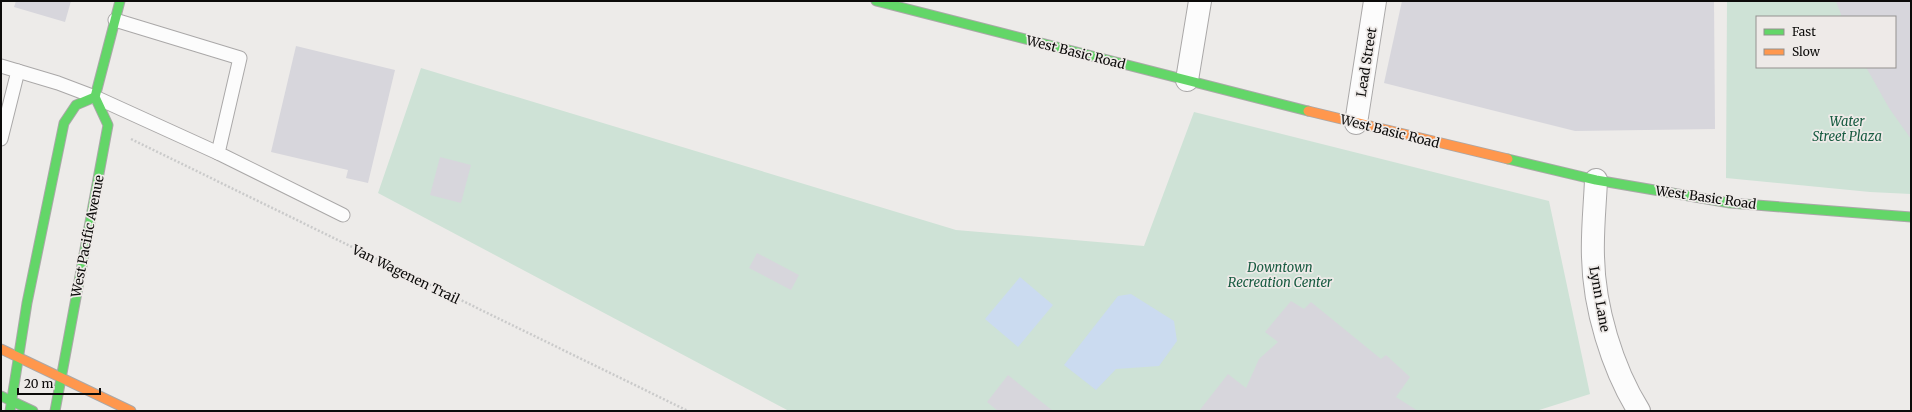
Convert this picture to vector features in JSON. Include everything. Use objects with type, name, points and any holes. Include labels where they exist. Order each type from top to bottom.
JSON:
[{"type":"street","points":[[10,411],[36,257],[64,123],[76,105],[95,97],[120,1]]},
{"type":"street","name":"West Basic Road","points":[[876,1],[907,5],[1187,80],[1356,123],[1596,180],[1730,203],[1911,217]]},
{"type":"street","points":[[1187,80],[1200,1]]},
{"type":"street","name":"Lead Street","points":[[1356,123],[1375,1]]},
{"type":"street","name":"West Pacific Avenue","points":[[55,411],[60,377],[108,125],[95,97]]},
{"type":"street","name":"Lynn Lane","points":[[1596,180],[1593,257],[1602,326],[1627,393],[1639,411]]},
{"type":"street","points":[[1,349],[131,411]]},
{"type":"street","points":[[1,396],[32,410]]},
{"type":"lane","points":[[115,20],[240,58],[218,153]]},
{"type":"lane","points":[[1,66],[58,82],[95,97],[218,153],[343,215]]},
{"type":"lane","points":[[1,139],[18,71]]},
{"type":"path","name":"Van Wagenen Trail","points":[[125,136],[688,411]]},
{"type":"green space","name":"Water Street Plaza","points":[[1727,1],[1911,1],[1911,194],[1870,192],[1726,178]]},
{"type":"green space","name":"Downtown Recreation Center","points":[[421,68],[956,230],[1144,246],[1194,112],[1549,201],[1590,394],[1536,411],[789,411],[378,193]]},
{"type":"water","points":[[1020,277],[1053,305],[1018,347],[985,319]]},
{"type":"water","points":[[1131,294],[1174,321],[1177,341],[1159,366],[1116,369],[1096,390],[1064,365],[1118,296]]},
{"type":"building","points":[[16,1],[71,1],[65,22],[14,7]]},
{"type":"building","points":[[1402,1],[1714,1],[1715,129],[1575,131],[1384,83]]},
{"type":"building","points":[[1836,1],[1911,1],[1911,139],[1889,108],[1867,68],[1896,68],[1896,16],[1842,16]]},
{"type":"building","points":[[296,46],[395,70],[368,183],[346,178],[348,170],[271,152]]},
{"type":"building","points":[[440,157],[471,165],[461,203],[430,195]]},
{"type":"building","points":[[757,253],[799,275],[791,290],[749,268]]},
{"type":"building","points":[[1291,301],[1304,309],[1311,302],[1381,359],[1386,355],[1410,377],[1396,397],[1418,411],[1199,411],[1228,374],[1246,388],[1259,359],[1278,342],[1265,332]]},
{"type":"building","points":[[1008,375],[1053,411],[998,411],[987,402]]},
{"type":"traffic: fast","points":[[55,411],[108,125],[95,97],[120,1]]},
{"type":"traffic: fast","points":[[876,1],[1308,111]]},
{"type":"traffic: fast","points":[[10,411],[27,303],[64,123],[76,105],[95,97]]},
{"type":"traffic: fast","points":[[1508,159],[1596,180],[1730,203],[1911,217]]},
{"type":"traffic: fast","points":[[1,396],[33,411]]},
{"type":"traffic: slow","points":[[1308,111],[1508,159]]},
{"type":"traffic: slow","points":[[1,349],[131,411]]}]
